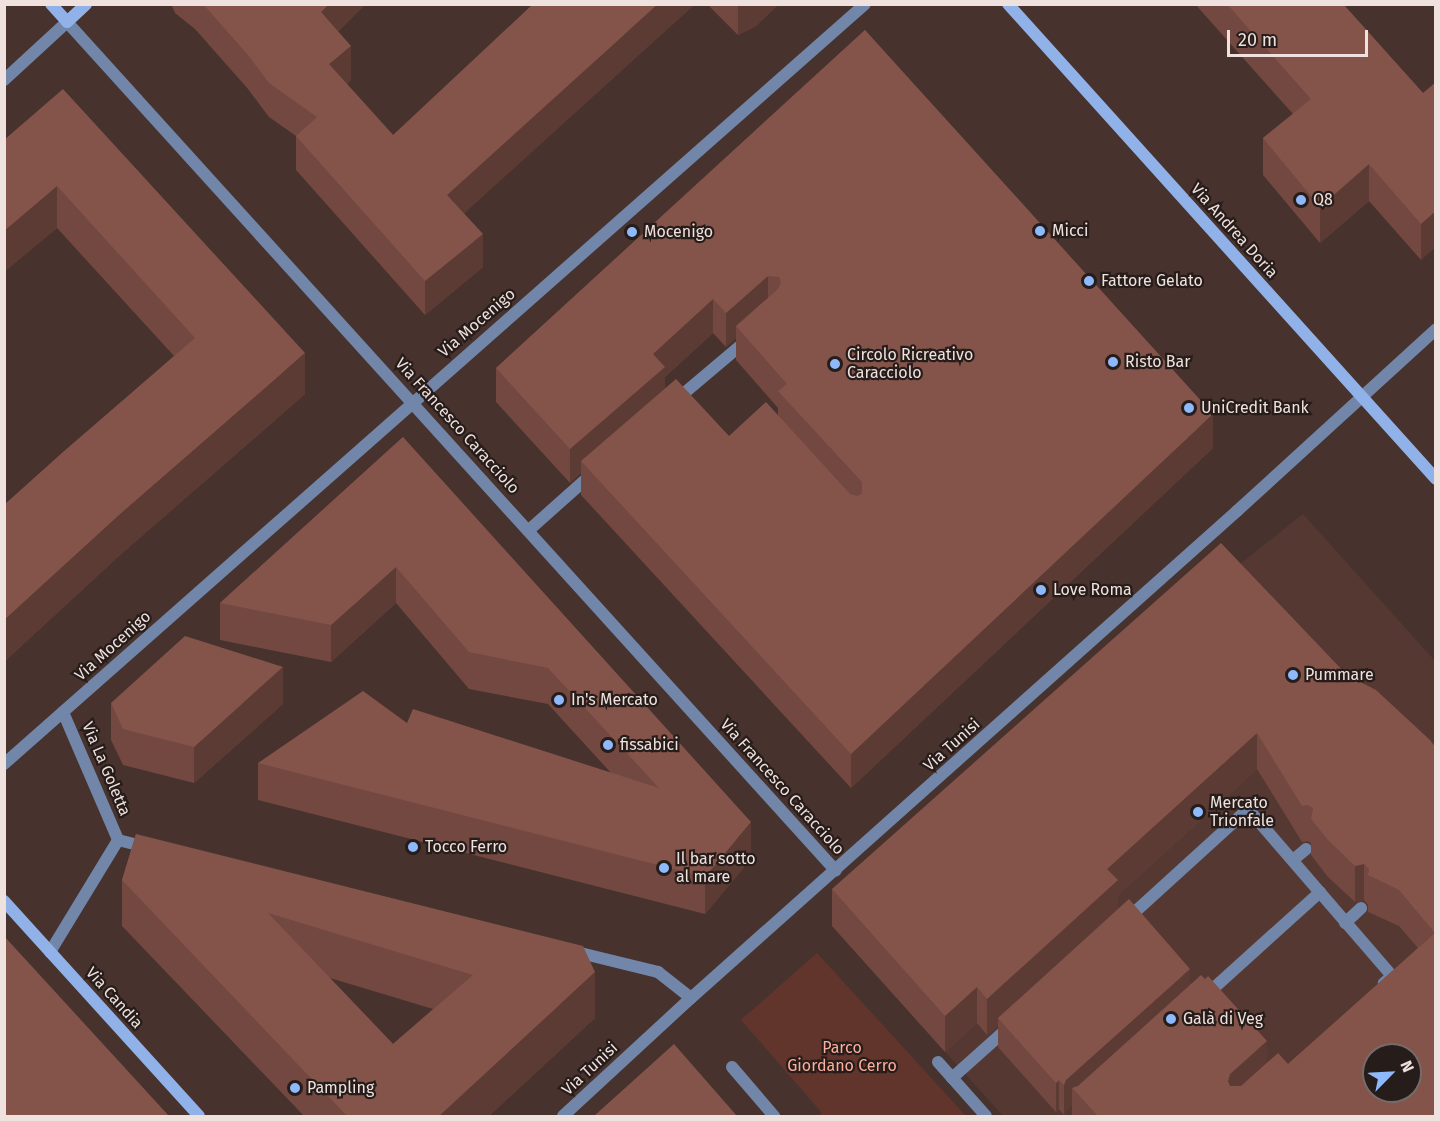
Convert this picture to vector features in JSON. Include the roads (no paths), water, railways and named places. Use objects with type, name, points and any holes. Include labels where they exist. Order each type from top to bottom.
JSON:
[{"type":"main road","name":"Via Francesco Caracciolo","points":[[51,4],[67,22]]},
{"type":"main road","points":[[67,22],[86,4]]},
{"type":"main road","name":"Via Andrea Doria","points":[[1008,4],[1436,479]]},
{"type":"main road","name":"Via Candia","points":[[4,901],[199,1116]]},
{"type":"street","name":"Via Mocenigo","points":[[4,764],[865,4]]},
{"type":"street","points":[[4,80],[67,22]]},
{"type":"street","name":"Via Francesco Caracciolo","points":[[67,22],[836,871]]},
{"type":"street","name":"Via Tunisi","points":[[563,1116],[691,998],[836,871],[1436,329]]},
{"type":"street","points":[[666,409],[685,399],[758,330]]},
{"type":"street","points":[[529,530],[600,466]]},
{"type":"street","name":"Via La Goletta","points":[[63,712],[118,840]]},
{"type":"street","points":[[1120,926],[1248,809],[1392,976],[1376,991]]},
{"type":"street","name":"Via La Goletta","points":[[118,840],[164,851]]},
{"type":"street","name":"Via La Goletta","points":[[50,952],[118,840]]},
{"type":"street","points":[[1293,860],[1306,849]]},
{"type":"street","points":[[1196,1005],[1320,892]]},
{"type":"street","points":[[1345,923],[1361,908]]},
{"type":"street","points":[[554,946],[658,972],[691,998]]},
{"type":"street","points":[[952,1078],[1015,1022]]},
{"type":"street","points":[[938,1062],[986,1116]]},
{"type":"street","points":[[732,1067],[774,1116]]},
{"type":"place","name":"Q8","points":[[1301,200]]},
{"type":"place","name":"Micci","points":[[1040,231]]},
{"type":"place","name":"Mocenigo","points":[[632,232]]},
{"type":"place","name":"Fattore Gelato","points":[[1089,281]]},
{"type":"place","name":"Risto Bar","points":[[1113,362]]},
{"type":"place","name":"Circolo Ricreativo Caracciolo","points":[[835,364]]},
{"type":"place","name":"UniCredit Bank","points":[[1189,408]]},
{"type":"place","name":"Love Roma","points":[[1041,590]]},
{"type":"place","name":"Pummare","points":[[1293,675]]},
{"type":"place","name":"In's Mercato","points":[[559,700]]},
{"type":"place","name":"fissabici","points":[[608,745]]},
{"type":"place","name":"Mercato Trionfale","points":[[1198,812]]},
{"type":"place","name":"Tocco Ferro","points":[[413,847]]},
{"type":"place","name":"Il bar sotto al mare","points":[[664,868]]},
{"type":"place","name":"Galà di Veg","points":[[1171,1019]]},
{"type":"place","name":"Pampling","points":[[295,1088]]},
{"type":"park label","name":"Parco Giordano Cerro","points":[[842,1057]]}]
